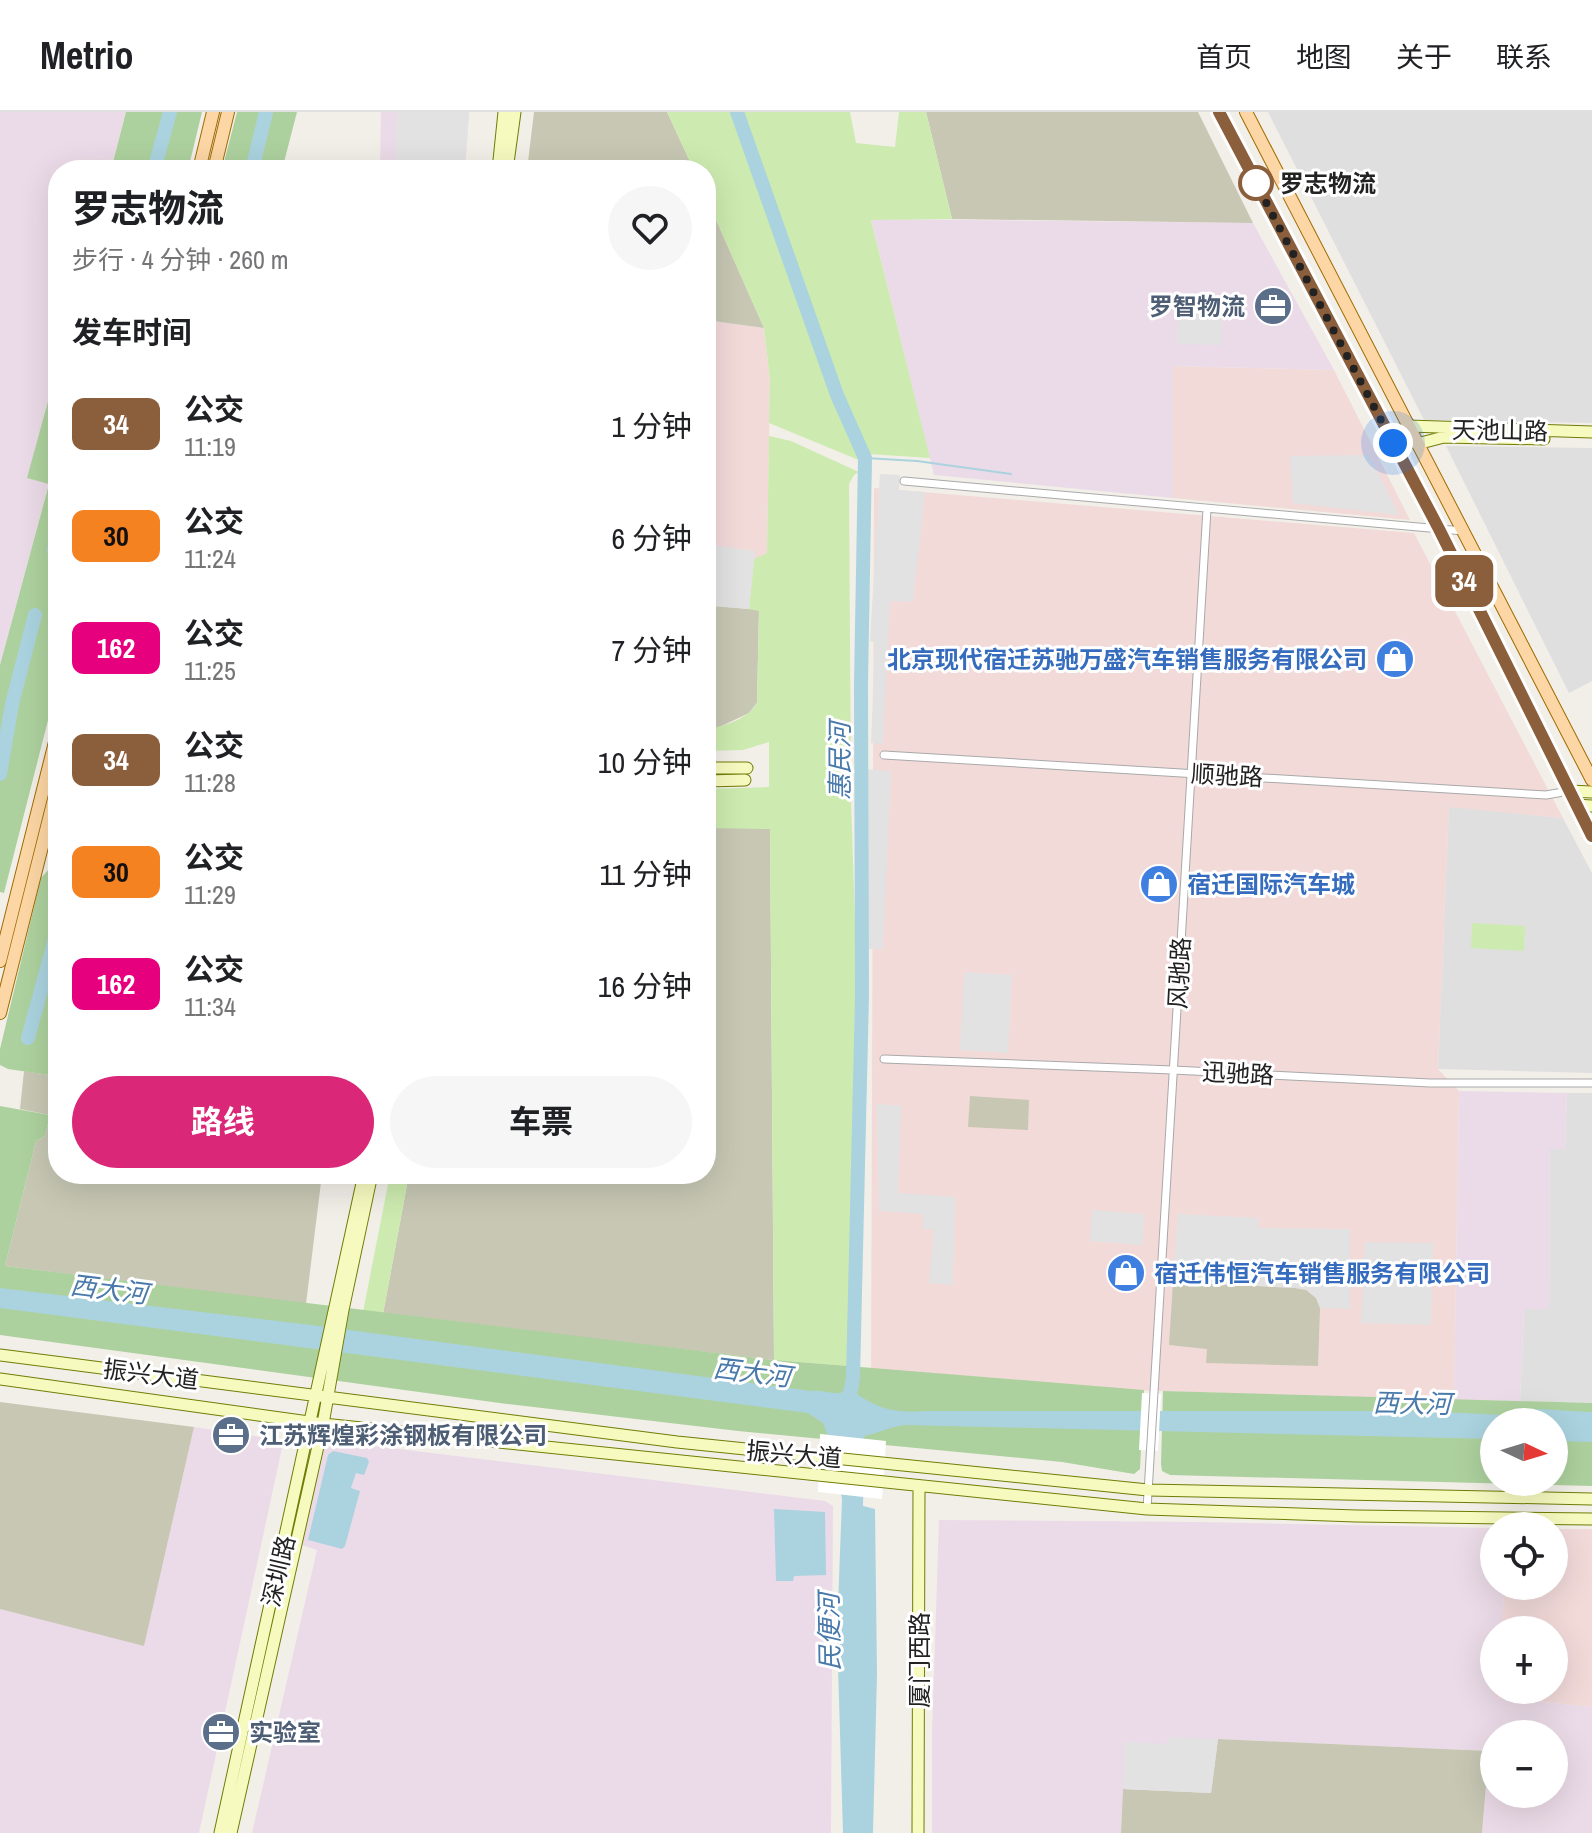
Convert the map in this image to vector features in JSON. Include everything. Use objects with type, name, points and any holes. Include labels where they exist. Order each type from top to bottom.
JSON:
[{"type":"main road","points":[[201,160],[213,112]]},
{"type":"main road","points":[[216,160],[228,112]]},
{"type":"main road","points":[[499,160],[504,112]]},
{"type":"main road","points":[[508,160],[515,112]]},
{"type":"main road","points":[[1219,112],[1439,529],[1592,836]]},
{"type":"main road","points":[[1246,112],[1592,780]]},
{"type":"main road","name":"天池山路","points":[[1408,426],[1592,432]]},
{"type":"main road","name":"天池山路","points":[[1417,444],[1444,437],[1592,439]]},
{"type":"main road","points":[[0,961],[48,770]]},
{"type":"main road","points":[[716,770],[746,774],[716,779]]},
{"type":"main road","points":[[1569,791],[1592,792]]},
{"type":"main road","points":[[1576,805],[1592,806]]},
{"type":"main road","points":[[0,1013],[48,823]]},
{"type":"main road","points":[[339,1311],[362,1184]]},
{"type":"main road","points":[[339,1311],[370,1184]]},
{"type":"main road","name":"深圳路","points":[[231,1833],[339,1311]]},
{"type":"main road","name":"振兴大道","points":[[0,1355],[677,1442],[1148,1490],[1592,1499]]},
{"type":"main road","name":"振兴大道","points":[[0,1379],[317,1423],[1147,1509],[1592,1519]]},
{"type":"main road","name":"深圳路","points":[[220,1833],[317,1423]]},
{"type":"main road","name":"厦门西路","points":[[918,1833],[919,1486]]},
{"type":"street","points":[[904,481],[1463,531]]},
{"type":"street","name":"风驰路","points":[[1147,1509],[1207,509]]},
{"type":"street","name":"顺驰路","points":[[884,755],[1546,795],[1569,791]]},
{"type":"street","name":"迅驰路","points":[[884,1059],[1430,1083],[1592,1083]]},
{"type":"shaded area","points":[[0,112],[126,112],[114,160],[48,160],[48,403],[28,478],[48,483],[48,487],[0,665]]},
{"type":"shaded area","points":[[381,112],[469,112],[466,160],[380,160]]},
{"type":"shaded area","points":[[397,112],[469,112],[466,160],[396,160]]},
{"type":"shaded area","points":[[534,112],[667,112],[689,160],[528,160]]},
{"type":"shaded area","points":[[926,112],[1198,112],[1253,223],[952,219]]},
{"type":"shaded area","points":[[1268,112],[1592,112],[1592,423],[1424,420]]},
{"type":"shaded area","name":"罗志物流","points":[[871,219],[1253,223],[1334,370],[1173,366],[1173,498],[934,475]]},
{"type":"shaded area","points":[[716,220],[764,328],[716,321]]},
{"type":"shaded area","points":[[1178,300],[1223,301],[1222,345],[1177,344]]},
{"type":"shaded area","points":[[716,321],[764,328],[770,381],[767,553],[754,560],[749,609],[716,606]]},
{"type":"shaded area","points":[[1173,366],[1334,370],[1410,520],[1173,498]]},
{"type":"shaded area","points":[[1446,446],[1592,448],[1592,681],[1569,693]]},
{"type":"shaded area","points":[[1369,455],[1399,515],[1293,503],[1290,456]]},
{"type":"shaded area","points":[[880,474],[900,475],[899,490],[925,492],[913,602],[890,601],[883,744],[871,743],[875,642],[870,641]]},
{"type":"shaded area","name":"宿迁国际汽车城","points":[[874,488],[1414,533],[1563,818],[1449,807],[1438,1069],[1459,1091],[1454,1400],[871,1382]]},
{"type":"shaded area","points":[[716,545],[755,551],[749,609],[716,606]]},
{"type":"shaded area","points":[[716,606],[759,610],[757,703],[749,713],[717,728]]},
{"type":"shaded area","points":[[865,769],[891,771],[883,949],[867,949]]},
{"type":"shaded area","points":[[1449,806],[1563,818],[1592,873],[1592,1073],[1438,1069]]},
{"type":"shaded area","points":[[716,828],[770,828],[774,1360],[383,1314],[407,1184],[716,1184]]},
{"type":"shaded area","points":[[964,972],[1012,975],[1008,1053],[960,1050]]},
{"type":"shaded area","points":[[24,1071],[48,1075],[48,1115],[20,1109]]},
{"type":"shaded area","points":[[1459,1091],[1567,1093],[1565,1149],[1550,1149],[1549,1309],[1524,1309],[1520,1401],[1454,1400]]},
{"type":"shaded area","points":[[1567,1093],[1592,1093],[1592,1403],[1520,1401],[1524,1308],[1549,1308],[1550,1148],[1565,1148]]},
{"type":"shaded area","points":[[970,1096],[1029,1100],[1028,1130],[968,1127]]},
{"type":"shaded area","points":[[877,1104],[901,1106],[898,1193],[955,1197],[953,1285],[929,1283],[934,1230],[923,1229],[923,1214],[879,1211]]},
{"type":"shaded area","points":[[48,1123],[48,1184],[321,1184],[306,1304],[5,1266],[36,1141],[45,1136]]},
{"type":"shaded area","points":[[1092,1210],[1144,1214],[1142,1245],[1090,1241]]},
{"type":"shaded area","points":[[1178,1214],[1258,1218],[1258,1228],[1350,1229],[1350,1309],[1320,1308],[1316,1298],[1307,1290],[1295,1288],[1173,1282]]},
{"type":"shaded area","points":[[1365,1242],[1433,1243],[1431,1325],[1361,1323]]},
{"type":"shaded area","points":[[1173,1282],[1306,1290],[1316,1298],[1320,1308],[1318,1366],[1206,1363],[1207,1349],[1169,1345]]},
{"type":"shaded area","points":[[0,1402],[194,1427],[144,1646],[0,1609]]},
{"type":"shaded area","points":[[194,1427],[280,1440],[282,1448],[199,1833],[0,1833],[0,1609],[144,1645]]},
{"type":"shaded area","points":[[341,1442],[825,1501],[833,1506],[831,1833],[252,1833],[317,1550],[302,1545],[325,1445],[340,1446]]},
{"type":"shaded area","points":[[939,1520],[1480,1528],[1480,1600],[1504,1600],[1502,1616],[1480,1616],[1480,1704],[1592,1707],[1592,1833],[1482,1833],[1484,1808],[1568,1808],[1568,1720],[1480,1720],[1480,1751],[1218,1739],[1211,1793],[1123,1789],[1121,1833],[932,1833]]},
{"type":"shaded area","points":[[1568,1529],[1592,1529],[1592,1707],[1563,1704],[1568,1704],[1568,1616],[1502,1616],[1504,1600],[1568,1600]]},
{"type":"shaded area","points":[[1167,1737],[1218,1739],[1211,1793],[1123,1789],[1124,1742],[1167,1744]]},
{"type":"shaded area","points":[[1218,1739],[1480,1751],[1480,1808],[1484,1808],[1482,1833],[1121,1833],[1123,1789],[1211,1793]]},
{"type":"green space","points":[[126,112],[202,112],[190,160],[114,160]]},
{"type":"green space","points":[[237,112],[297,112],[285,160],[225,160]]},
{"type":"green space","points":[[667,112],[731,112],[861,461],[769,423],[770,380],[764,328],[716,220],[716,160],[689,160]]},
{"type":"green space","points":[[742,112],[850,112],[856,143],[895,147],[899,112],[926,112],[952,219],[871,220],[930,458],[864,452],[837,385]]},
{"type":"green space","points":[[48,401],[48,484],[27,478]]},
{"type":"green space","points":[[769,436],[791,441],[859,472],[849,484],[851,799],[856,952],[848,1366],[774,1360],[770,829],[716,828],[716,789],[769,787],[769,742],[743,750],[716,751],[716,727],[735,721],[757,703],[759,611],[749,609],[754,559],[767,553]]},
{"type":"green space","points":[[48,488],[48,720],[4,893],[0,892],[0,665]]},
{"type":"green space","points":[[48,870],[48,1075],[0,1065],[0,1049],[41,878]]},
{"type":"green space","points":[[1472,923],[1525,926],[1524,951],[1471,948]]},
{"type":"green space","points":[[0,1106],[48,1115],[45,1136],[36,1141],[5,1266],[774,1360],[1144,1390],[1140,1469],[1134,1474],[1062,1462],[738,1431],[507,1404],[0,1335]]},
{"type":"green space","points":[[388,1184],[407,1184],[383,1314],[363,1312]]},
{"type":"green space","points":[[1163,1391],[1592,1403],[1592,1486],[1568,1485],[1568,1408],[1480,1408],[1480,1483],[1170,1475],[1162,1471]]},
{"type":"water","points":[[0,1288],[303,1324],[811,1391],[841,1393],[853,1378],[857,1394],[874,1404],[899,1411],[1420,1411],[1480,1414],[1480,1439],[906,1425],[864,1436],[863,1506],[875,1509],[877,1674],[873,1833],[843,1833],[837,1632],[842,1499],[823,1423],[808,1413],[0,1308]]},
{"type":"water","points":[[1568,1410],[1592,1412],[1592,1442],[1568,1441]]},
{"type":"water","points":[[333,1451],[367,1458],[369,1462],[364,1475],[356,1473],[351,1488],[360,1491],[342,1549],[308,1540],[328,1455]]},
{"type":"water","points":[[774,1509],[825,1512],[826,1575],[794,1576],[793,1581],[776,1581]]},
{"type":"pier","points":[[1142,1393],[1161,1394],[1158,1451],[1139,1450]]},
{"type":"pier","points":[[820,1434],[886,1441],[882,1499],[818,1492]]},
{"type":"waterway","points":[[157,160],[170,112]]},
{"type":"waterway","points":[[254,160],[266,112]]},
{"type":"waterway","name":"惠民河","points":[[737,112],[837,395],[865,458],[861,684],[862,995],[853,1378],[850,1395]]},
{"type":"waterway","points":[[865,458],[917,461],[1011,474]]},
{"type":"waterway","points":[[0,774],[12,704],[35,615]]},
{"type":"waterway","points":[[28,1038],[48,965]]},
{"type":"bus line","name":"34","points":[[1219,112],[1439,529],[1592,836]]},
{"type":"place","name":"罗志物流","points":[[1256,183]]},
{"type":"place","name":"罗智物流","points":[[1273,306]]},
{"type":"place","name":"北京现代宿迁苏驰万盛汽车销售服务有限公司","points":[[1395,659]]},
{"type":"place","name":"宿迁国际汽车城","points":[[1159,884]]},
{"type":"place","name":"宿迁伟恒汽车销售服务有限公司","points":[[1126,1273]]},
{"type":"place","name":"江苏辉煌彩涂钢板有限公司","points":[[231,1435]]},
{"type":"place","name":"实验室","points":[[221,1732]]},
{"type":"route","points":[[1256,183],[1251,174],[1393,443]]},
{"type":"water label","name":"西大河","points":[[109,1289]]},
{"type":"water label","name":"西大河","points":[[752,1372]]},
{"type":"water label","name":"西大河","points":[[1412,1403]]},
{"type":"water label","name":"民便河","points":[[829,1632]]}]
